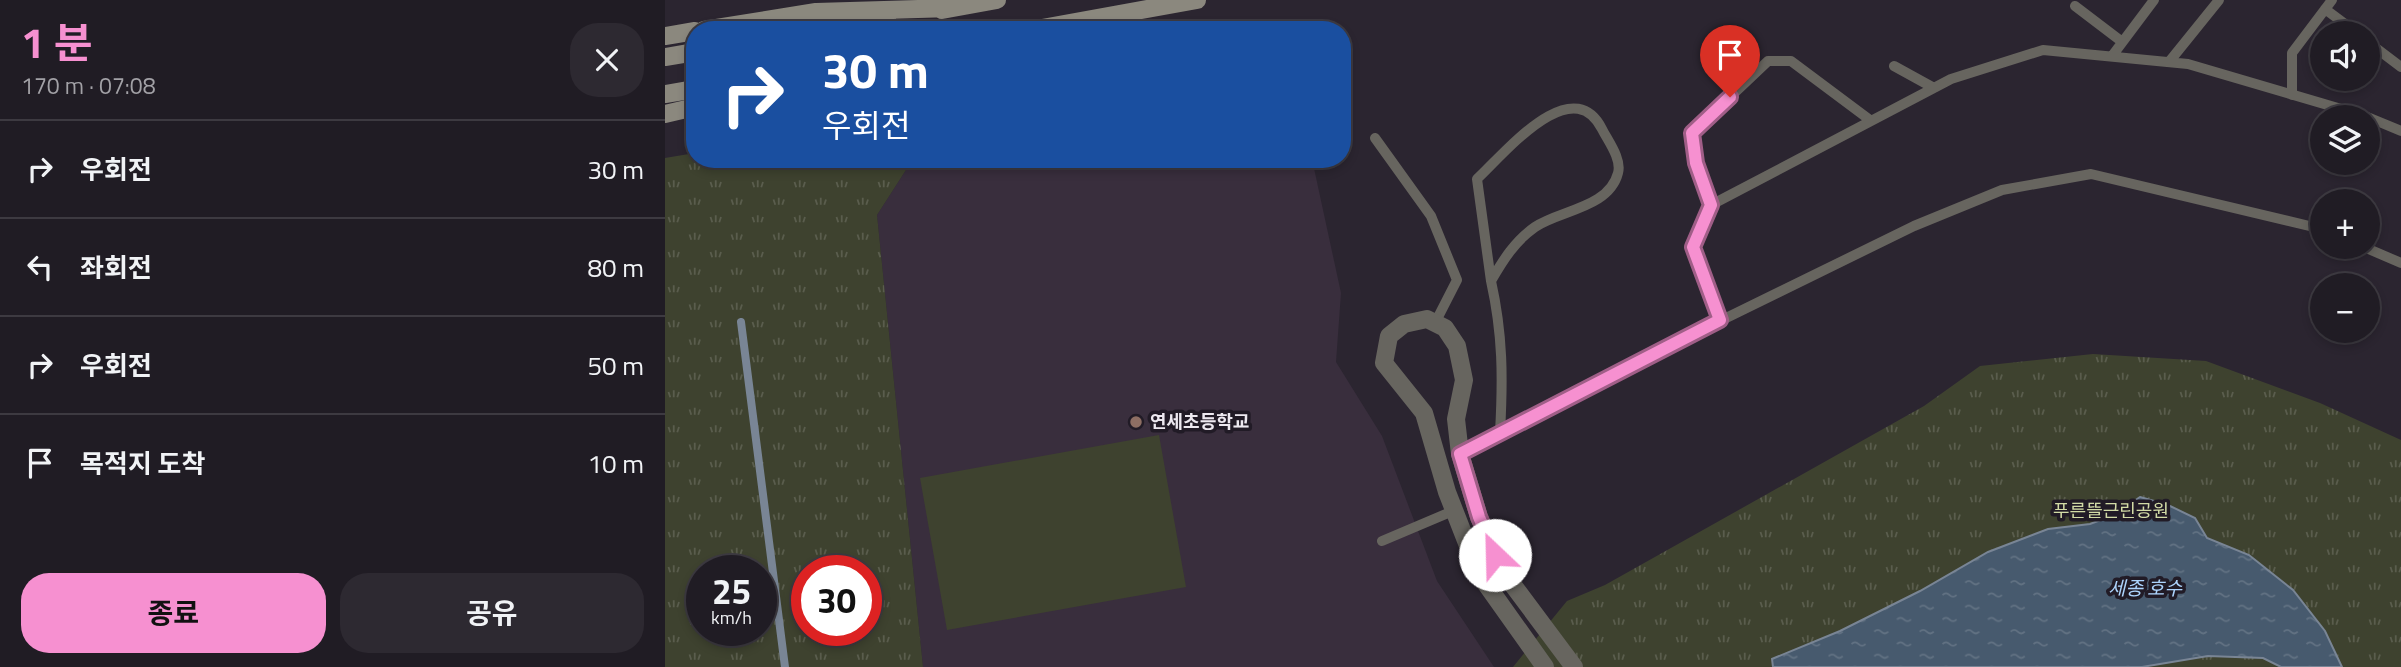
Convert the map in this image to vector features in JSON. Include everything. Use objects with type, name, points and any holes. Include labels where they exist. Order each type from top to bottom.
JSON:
[{"type":"street","points":[[878,21],[997,0]]},
{"type":"street","points":[[1081,21],[1197,0]]},
{"type":"street","points":[[760,21],[816,12],[952,8]]},
{"type":"street","points":[[665,36],[686,32]]},
{"type":"street","points":[[665,57],[686,54]]},
{"type":"street","points":[[665,94],[686,90]]},
{"type":"street","points":[[665,114],[686,109]]},
{"type":"street","points":[[1541,662],[1479,574],[1454,511],[1424,413],[1384,363],[1389,336],[1404,324],[1427,319],[1445,328],[1457,346],[1464,380],[1456,419],[1460,454],[1479,517],[1504,573],[1574,667]]},
{"type":"lane","points":[[2112,56],[2154,0]]},
{"type":"lane","points":[[2169,62],[2218,0]]},
{"type":"lane","points":[[2293,95],[2292,53],[2328,4],[2345,21]]},
{"type":"lane","points":[[2075,6],[2121,41]]},
{"type":"lane","points":[[1720,320],[1693,247],[1711,205],[1951,79],[2043,50],[2188,64],[2365,116],[2401,131]]},
{"type":"lane","points":[[2380,51],[2401,67]]},
{"type":"lane","points":[[1711,205],[1696,163],[1692,133],[1768,61],[1791,61],[1870,120]]},
{"type":"lane","points":[[1894,66],[1934,88]]},
{"type":"lane","points":[[1491,281],[1511,249],[1536,226],[1605,195],[1618,173],[1617,158],[1596,116],[1576,107],[1551,112],[1477,179],[1491,281],[1502,338],[1500,433]]},
{"type":"lane","points":[[1375,138],[1431,216],[1457,280],[1435,323]]},
{"type":"lane","points":[[1460,454],[1720,320],[1914,226],[2003,190],[2091,174],[2310,226]]},
{"type":"lane","points":[[2380,254],[2401,263]]},
{"type":"lane","points":[[1382,541],[1454,511]]},
{"type":"shaded area","name":"연세초등학교","points":[[907,168],[1314,168],[1341,293],[1336,362],[1382,436],[1437,581],[1494,667],[923,667],[877,215]]},
{"type":"green space","points":[[686,154],[686,168],[907,168],[877,215],[923,667],[665,667],[665,158]]},
{"type":"green space","name":"푸른뜰근린공원","points":[[2093,354],[2206,361],[2320,403],[2401,440],[2401,667],[1513,667],[1567,601],[1605,585],[1924,406],[1980,366]]},
{"type":"green space","points":[[1159,435],[1186,587],[947,630],[920,478]]},
{"type":"water","name":"세종 호수","points":[[2140,497],[2168,505],[2195,518],[2207,538],[2249,555],[2293,590],[2325,631],[2342,667],[2281,667],[2263,658],[2208,656],[2142,667],[1773,667],[1772,659],[1840,631],[1920,591],[1988,552],[2048,529],[2090,524],[2114,515]]},
{"type":"waterway","points":[[741,322],[785,667]]},
{"type":"place","name":"연세초등학교","points":[[1136,422]]},
{"type":"route","points":[[1495,555],[1479,517],[1460,454],[1720,320],[1693,247],[1711,205],[1696,163],[1692,133],[1730,97]]}]
